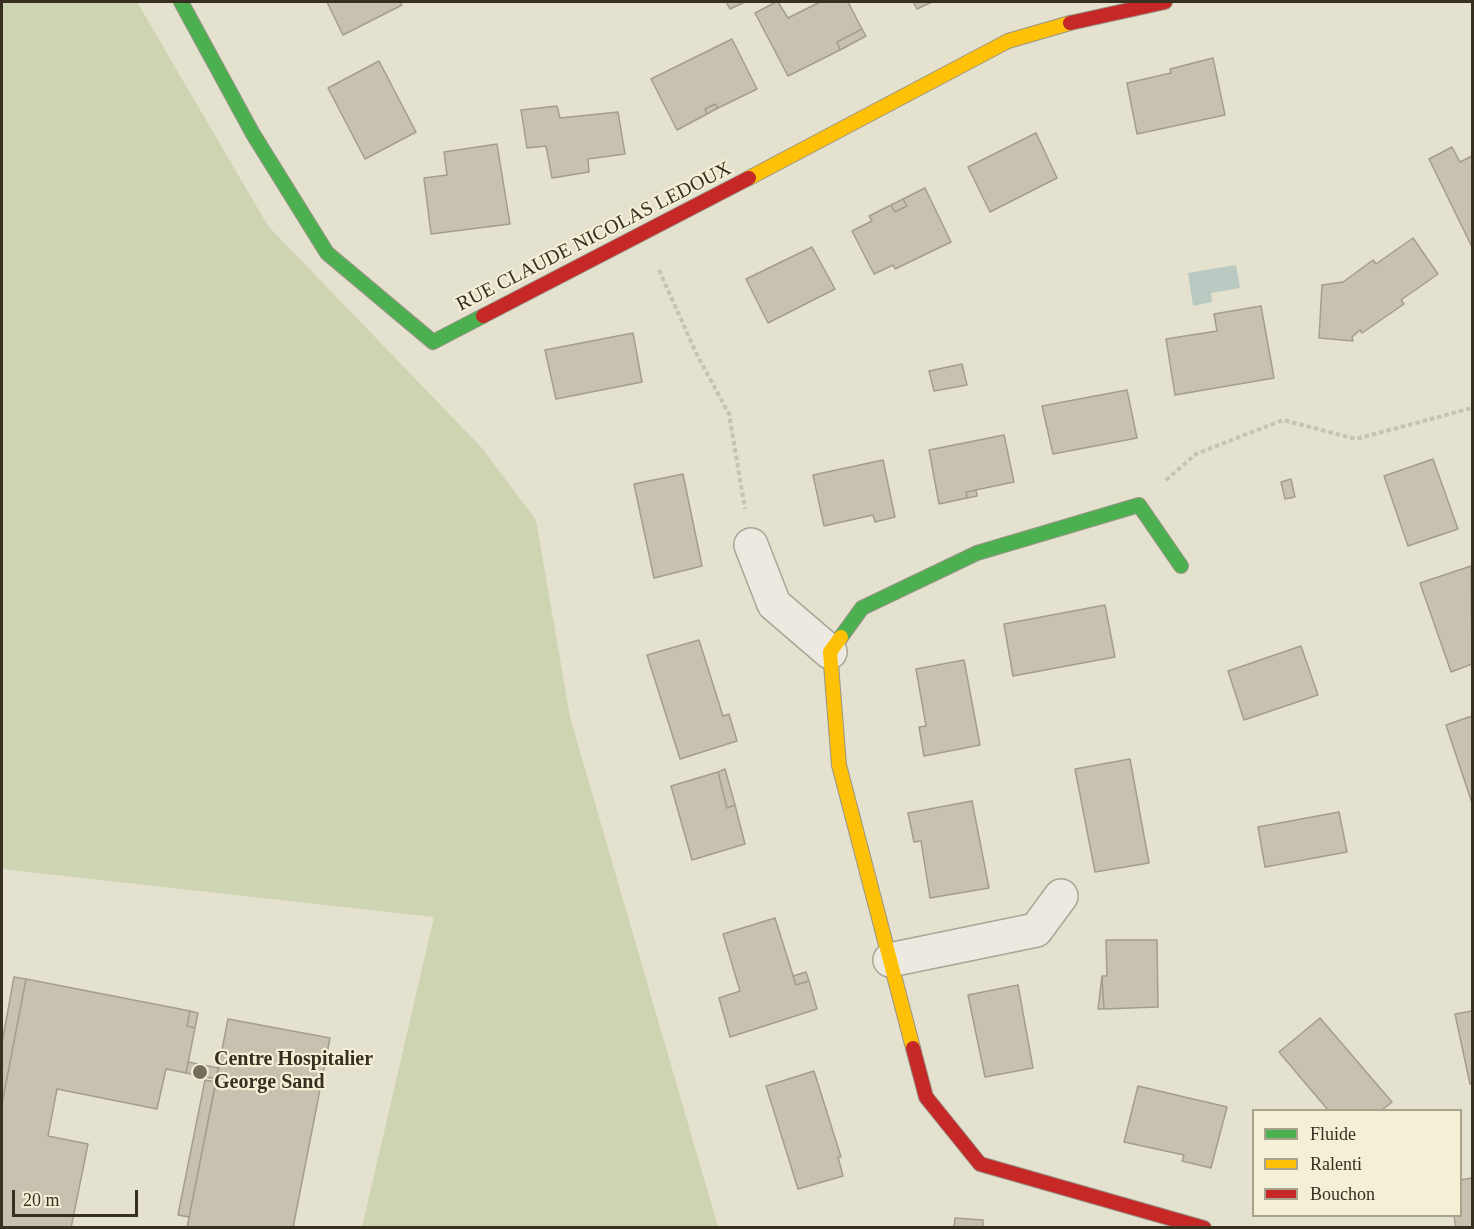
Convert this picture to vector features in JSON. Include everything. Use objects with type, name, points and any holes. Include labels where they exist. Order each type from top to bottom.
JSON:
[{"type":"street","name":"RUE CLAUDE NICOLAS LEDOUX","points":[[181,2],[253,134],[327,253],[433,342],[1008,41],[1069,23],[1165,2]]},
{"type":"street","points":[[1181,566],[1139,504],[977,554],[862,608],[830,652],[839,765],[926,1097],[980,1164],[1204,1227]]},
{"type":"street","points":[[751,545],[774,604],[830,652]]},
{"type":"street","points":[[890,960],[1036,930],[1061,896]]},
{"type":"path","points":[[643,234],[697,355],[729,414],[751,545]]},
{"type":"path","points":[[1139,504],[1196,454],[1283,420],[1356,439],[1473,408]]},
{"type":"green space","points":[[2,2],[137,2],[268,226],[481,447],[536,520],[570,717],[718,1227],[362,1227],[434,917],[2,869]]},
{"type":"shaded area","points":[[1236,265],[1240,288],[1211,293],[1212,302],[1193,306],[1188,273]]},
{"type":"building","points":[[327,2],[400,2],[402,5],[343,35]]},
{"type":"building","points":[[726,2],[745,2],[730,9]]},
{"type":"building","points":[[776,2],[788,18],[820,2],[848,2],[862,29],[837,42],[840,50],[788,76],[755,13]]},
{"type":"building","points":[[913,2],[932,2],[917,9]]},
{"type":"building","points":[[862,29],[866,36],[840,50],[837,42]]},
{"type":"building","points":[[732,39],[757,89],[718,108],[715,104],[705,109],[707,114],[677,130],[651,79]]},
{"type":"building","points":[[1213,58],[1225,115],[1137,134],[1127,83],[1171,73],[1170,69]]},
{"type":"building","points":[[379,61],[416,132],[365,159],[328,88]]},
{"type":"building","points":[[715,104],[718,108],[707,114],[705,109]]},
{"type":"building","points":[[557,106],[560,118],[618,112],[625,154],[588,159],[589,172],[552,178],[546,146],[527,148],[521,110]]},
{"type":"building","points":[[1036,133],[1057,178],[990,212],[968,167]]},
{"type":"building","points":[[497,144],[510,224],[431,234],[424,178],[447,175],[444,152]]},
{"type":"building","points":[[1452,147],[1460,162],[1472,156],[1472,247],[1429,159]]},
{"type":"building","points":[[925,188],[951,242],[895,269],[893,265],[874,274],[852,231],[872,221],[869,216],[891,205],[895,212],[907,206],[903,199]]},
{"type":"building","points":[[903,199],[907,206],[895,212],[891,205]]},
{"type":"building","points":[[1413,238],[1438,274],[1401,300],[1404,304],[1362,333],[1360,330],[1352,337],[1353,341],[1319,338],[1322,285],[1343,282],[1373,260],[1376,264]]},
{"type":"building","points":[[812,247],[835,289],[768,323],[746,279]]},
{"type":"building","points":[[1261,306],[1274,378],[1175,395],[1166,339],[1217,331],[1214,314]]},
{"type":"building","points":[[633,333],[642,382],[556,399],[545,350]]},
{"type":"building","points":[[962,364],[967,385],[934,391],[929,371]]},
{"type":"building","points":[[1127,390],[1137,438],[1053,454],[1042,406]]},
{"type":"building","points":[[1004,435],[1014,482],[966,492],[967,498],[939,504],[929,450]]},
{"type":"building","points":[[1433,459],[1458,529],[1408,546],[1384,476]]},
{"type":"building","points":[[883,460],[895,517],[875,522],[873,515],[824,526],[813,475]]},
{"type":"building","points":[[683,474],[702,566],[654,578],[634,484]]},
{"type":"building","points":[[1291,479],[1295,497],[1285,499],[1281,482]]},
{"type":"building","points":[[976,490],[977,496],[967,498],[966,492]]},
{"type":"building","points":[[1471,566],[1472,664],[1451,672],[1420,583]]},
{"type":"building","points":[[1105,605],[1115,657],[1013,676],[1004,624]]},
{"type":"building","points":[[699,640],[723,716],[729,714],[737,741],[680,759],[647,655]]},
{"type":"building","points":[[1301,646],[1318,695],[1244,720],[1228,671]]},
{"type":"building","points":[[964,660],[980,745],[924,756],[919,727],[926,726],[916,669]]},
{"type":"building","points":[[1472,716],[1472,803],[1446,725]]},
{"type":"building","points":[[1130,759],[1149,863],[1095,872],[1075,769]]},
{"type":"building","points":[[725,769],[735,805],[727,808],[718,772]]},
{"type":"building","points":[[718,772],[727,808],[735,805],[745,844],[692,860],[671,786]]},
{"type":"building","points":[[972,801],[989,888],[930,898],[921,841],[914,842],[908,813]]},
{"type":"building","points":[[1339,812],[1347,852],[1265,867],[1258,827]]},
{"type":"building","points":[[775,918],[796,985],[809,981],[817,1009],[730,1037],[719,998],[740,991],[723,934]]},
{"type":"building","points":[[1106,940],[1157,940],[1158,1007],[1104,1009],[1102,976],[1107,976]]},
{"type":"building","points":[[806,972],[809,981],[796,985],[793,976]]},
{"type":"building","points":[[1102,976],[1104,1009],[1098,1009]]},
{"type":"building","points":[[14,977],[26,979],[2,1104],[2,1043]]},
{"type":"building","points":[[26,979],[190,1011],[187,1026],[195,1028],[186,1073],[166,1069],[157,1109],[57,1089],[48,1136],[88,1144],[71,1228],[2,1228],[2,1104]]},
{"type":"building","points":[[1018,985],[1033,1068],[985,1077],[968,995]]},
{"type":"building","points":[[190,1011],[198,1013],[195,1028],[187,1026]]},
{"type":"building","points":[[1472,1011],[1472,1083],[1470,1084],[1455,1014]]},
{"type":"building","points":[[1320,1018],[1392,1102],[1383,1109],[1327,1109],[1279,1052]]},
{"type":"building","points":[[228,1019],[330,1038],[293,1228],[187,1228]]},
{"type":"building","points":[[188,1062],[218,1068],[216,1079],[186,1073]]},
{"type":"building","points":[[814,1071],[841,1157],[838,1157],[843,1176],[798,1189],[766,1086]]},
{"type":"building","points":[[205,1080],[216,1082],[189,1217],[178,1215]]},
{"type":"building","points":[[1138,1086],[1227,1107],[1211,1168],[1182,1161],[1184,1155],[1124,1142]]},
{"type":"building","points":[[1472,1178],[1472,1228],[1456,1228],[1454,1217],[1462,1217],[1462,1180]]},
{"type":"building","points":[[955,1218],[983,1220],[983,1228],[954,1228]]},
{"type":"traffic: fast","points":[[181,2],[253,134],[327,253],[433,342],[483,316]]},
{"type":"traffic: fast","points":[[841,637],[862,608],[977,553],[1139,505],[1181,566]]},
{"type":"traffic: slow","points":[[749,178],[1008,41],[1070,23]]},
{"type":"traffic: slow","points":[[841,637],[830,652],[839,765],[913,1048]]},
{"type":"traffic: jam","points":[[1070,23],[1165,2]]},
{"type":"traffic: jam","points":[[483,316],[749,178]]},
{"type":"traffic: jam","points":[[913,1048],[926,1097],[980,1164],[1204,1228]]},
{"type":"place","name":"Centre Hospitalier George Sand","points":[[200,1072]]}]
